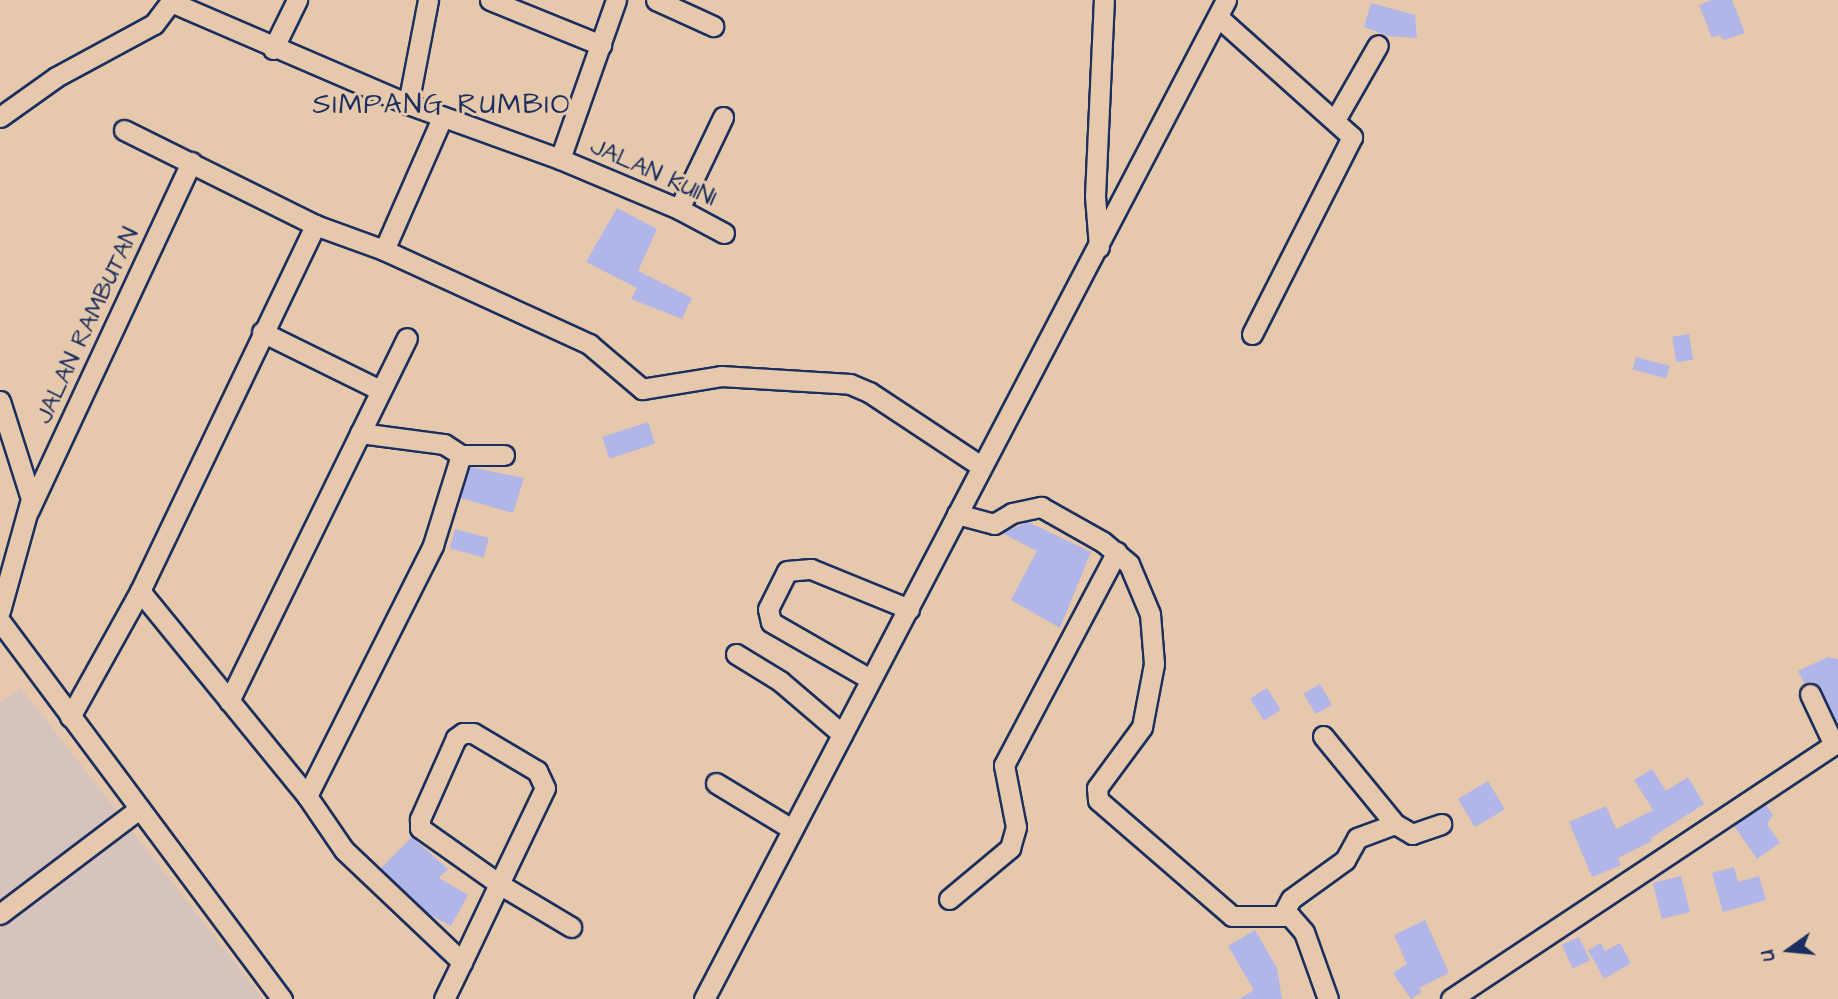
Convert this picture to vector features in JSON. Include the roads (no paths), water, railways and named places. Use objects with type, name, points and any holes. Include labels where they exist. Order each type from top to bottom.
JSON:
[{"type":"street","points":[[273,49],[297,0]]},
{"type":"street","points":[[408,104],[428,0]]},
{"type":"street","points":[[490,0],[601,45]]},
{"type":"street","points":[[560,159],[617,0]]},
{"type":"street","points":[[656,0],[713,26]]},
{"type":"street","points":[[1099,247],[1095,196],[1104,0]]},
{"type":"street","points":[[0,117],[57,77],[155,24],[172,1]]},
{"type":"street","name":"JALAN KUINI","points":[[172,1],[273,49],[442,118],[560,159],[679,209],[724,233]]},
{"type":"street","points":[[704,999],[1222,8],[1352,137],[1350,147],[1252,334]]},
{"type":"street","points":[[1335,120],[1378,45]]},
{"type":"street","points":[[679,209],[723,117]]},
{"type":"street","points":[[384,250],[442,118]]},
{"type":"street","points":[[124,130],[314,225],[384,250],[589,344],[642,389],[721,376],[850,384],[869,392],[981,466]]},
{"type":"street","name":"JALAN RAMBUTAN","points":[[29,510],[191,162]]},
{"type":"street","points":[[70,717],[140,591],[314,225]]},
{"type":"street","points":[[262,332],[380,390]]},
{"type":"street","points":[[229,701],[407,338]]},
{"type":"street","points":[[0,401],[30,491],[29,510],[0,611]]},
{"type":"street","points":[[360,433],[444,444],[461,455],[504,455]]},
{"type":"street","points":[[307,796],[433,545],[461,455]]},
{"type":"street","points":[[957,514],[994,524],[1012,513],[1041,507],[1117,552],[1142,587],[1153,632],[1154,664],[1142,727],[1097,788],[1098,800],[1232,916],[1283,914],[1304,932],[1328,999]]},
{"type":"street","points":[[948,899],[1010,848],[1016,827],[1004,765],[1010,748],[1117,552]]},
{"type":"street","points":[[870,678],[771,622],[768,609],[787,571],[811,569],[909,609]]},
{"type":"street","points":[[140,591],[307,796],[344,850],[462,962]]},
{"type":"street","points":[[0,621],[272,996]]},
{"type":"street","points":[[736,654],[780,681],[842,734]]},
{"type":"street","points":[[1451,999],[1836,743],[1810,694]]},
{"type":"street","points":[[444,999],[499,884],[544,781],[537,771],[473,733],[463,733],[430,796],[420,828],[499,884],[571,927]]},
{"type":"street","points":[[1323,736],[1395,824],[1412,834],[1441,824]]},
{"type":"street","points":[[716,783],[792,829]]},
{"type":"street","points":[[0,914],[138,809]]},
{"type":"street","points":[[1283,914],[1290,899],[1345,860],[1353,841],[1395,824]]},
{"type":"district","name":"SIMPANG RUMBIO","points":[[442,105]]}]
